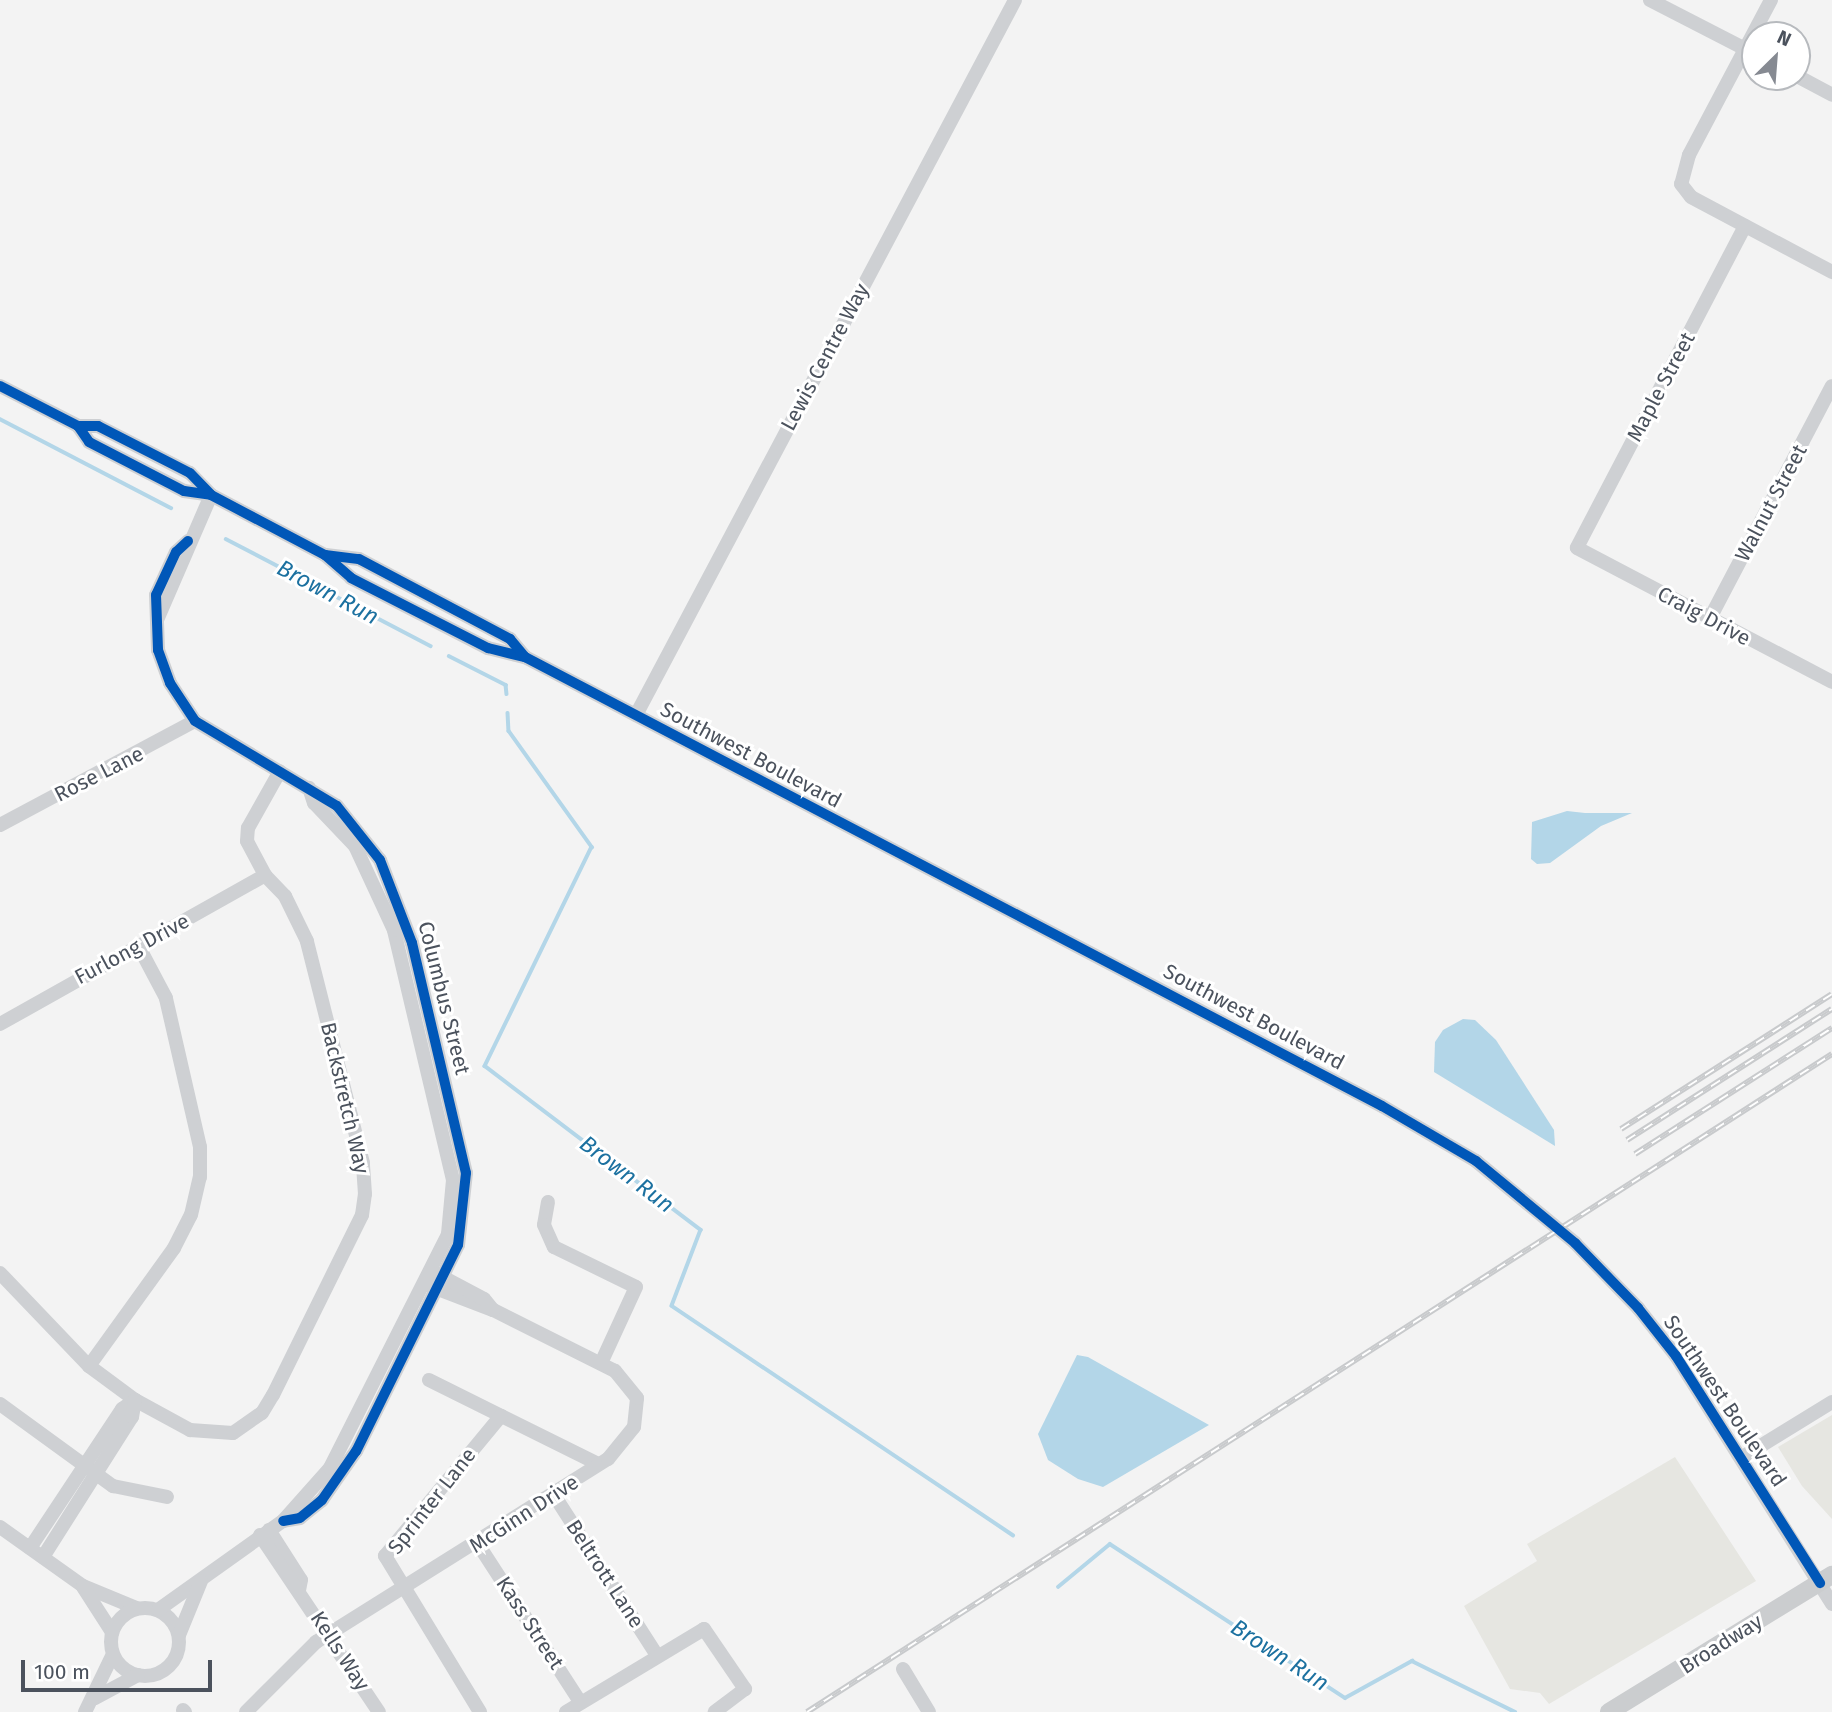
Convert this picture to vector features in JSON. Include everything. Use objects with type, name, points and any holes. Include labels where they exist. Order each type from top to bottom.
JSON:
[{"type":"main road","name":"Broadway","points":[[1609,1712],[1826,1579]]},
{"type":"street","name":"Lewis Centre Way","points":[[636,715],[1015,0]]},
{"type":"street","points":[[1650,0],[1741,46]]},
{"type":"street","points":[[1762,21],[1771,0]]},
{"type":"street","points":[[1741,66],[1689,155],[1681,184],[1691,197],[1832,272]]},
{"type":"street","points":[[1811,84],[1832,95]]},
{"type":"street","name":"Maple Street","points":[[1577,548],[1745,226]]},
{"type":"street","name":"Southwest Boulevard","points":[[0,386],[78,426],[98,426],[190,473],[211,495],[325,555],[351,578],[488,648],[525,657],[1305,1065],[1476,1161],[1559,1228],[1638,1308],[1826,1579],[1832,1604]]},
{"type":"street","name":"Walnut Street","points":[[1709,620],[1832,386]]},
{"type":"street","name":"Columbus Street","points":[[158,1610],[283,1521],[347,1442],[435,1281],[448,1234],[453,1180],[394,930],[355,846],[314,803],[309,788],[195,721],[170,683],[158,650],[157,620],[187,559],[188,541],[211,495]]},
{"type":"street","name":"Craig Drive","points":[[1577,548],[1709,620],[1832,682]]},
{"type":"street","name":"Rose Lane","points":[[0,825],[195,721]]},
{"type":"street","name":"Backstretch Way","points":[[135,1400],[190,1430],[214,1434],[233,1433],[262,1413],[362,1215],[363,1163],[307,942],[285,896],[265,875],[251,852],[248,828],[280,771]]},
{"type":"street","name":"Furlong Drive","points":[[0,1024],[265,875]]},
{"type":"street","points":[[89,1366],[174,1248],[191,1215],[200,1177],[200,1147],[166,998],[139,947]]},
{"type":"street","points":[[548,1202],[544,1225],[554,1247],[636,1287],[601,1363]]},
{"type":"street","points":[[0,1273],[89,1366],[135,1400],[122,1409],[43,1557]]},
{"type":"street","name":"McGinn Drive","points":[[246,1712],[287,1668],[332,1635],[554,1495],[622,1446],[638,1412],[628,1381],[601,1363],[435,1281]]},
{"type":"street","points":[[429,1380],[598,1464]]},
{"type":"street","points":[[1741,1458],[1832,1402]]},
{"type":"street","points":[[0,1404],[113,1486],[167,1497]]},
{"type":"street","name":"Sprinter Lane","points":[[404,1591],[386,1556],[501,1416]]},
{"type":"street","points":[[30,1548],[90,1471]]},
{"type":"street","name":"Beltrott Lane","points":[[554,1495],[656,1654]]},
{"type":"street","points":[[0,1527],[83,1586],[136,1608],[158,1610],[179,1635]]},
{"type":"street","name":"Kells Way","points":[[265,1533],[379,1712]]},
{"type":"street","name":"Kass Street","points":[[478,1544],[581,1703]]},
{"type":"street","name":"Columbus Street","points":[[95,1698],[138,1675],[169,1666],[202,1580]]},
{"type":"street","points":[[83,1586],[112,1632],[136,1608]]},
{"type":"street","points":[[404,1591],[480,1712]]},
{"type":"street","points":[[566,1712],[698,1630],[709,1631],[745,1693],[715,1712]]},
{"type":"street","name":"Columbus Street","points":[[85,1712],[95,1698],[113,1654],[112,1632]]},
{"type":"street","points":[[113,1654],[138,1675]]},
{"type":"street","points":[[903,1669],[929,1712]]},
{"type":"shaded area","points":[[1832,1415],[1832,1519],[1802,1486],[1778,1447]]},
{"type":"shaded area","points":[[1675,1457],[1756,1581],[1549,1704],[1540,1693],[1510,1689],[1464,1606],[1537,1561],[1527,1544]]},
{"type":"water","points":[[1567,811],[1632,813],[1601,826],[1550,863],[1537,864],[1531,859],[1532,822]]},
{"type":"water","points":[[1463,1019],[1475,1020],[1496,1040],[1554,1130],[1555,1146],[1434,1072],[1435,1042],[1443,1030]]},
{"type":"water","points":[[1077,1355],[1088,1357],[1209,1425],[1103,1487],[1078,1479],[1048,1460],[1038,1434]]},
{"type":"waterway","name":"Brown Run","points":[[0,419],[171,508]]},
{"type":"waterway","name":"Brown Run","points":[[226,539],[431,646]]},
{"type":"waterway","name":"Brown Run","points":[[449,656],[506,685],[507,694]]},
{"type":"waterway","name":"Brown Run","points":[[508,713],[509,731],[592,847],[485,1066],[701,1230],[672,1306],[1013,1535]]},
{"type":"waterway","name":"Brown Run","points":[[1058,1587],[1110,1544],[1345,1698],[1412,1661],[1515,1712]]},
{"type":"railway","points":[[1621,1129],[1832,994]]},
{"type":"railway","points":[[1627,1140],[1832,1009]]},
{"type":"railway","points":[[1635,1154],[1832,1028]]},
{"type":"railway","points":[[807,1712],[1832,1054]]},
{"type":"cycle path","points":[[0,386],[78,426],[98,426],[190,473],[211,495],[325,555],[351,578],[488,648],[525,657],[1382,1106],[1476,1161],[1575,1243],[1638,1308],[1676,1356],[1820,1583]]},
{"type":"cycle path","points":[[78,426],[89,442],[184,491],[211,495]]},
{"type":"cycle path","points":[[188,541],[176,552],[156,595],[158,650],[170,683],[195,721],[337,806],[380,860],[412,943],[466,1173],[458,1245],[356,1451],[322,1500],[300,1518],[283,1521]]},
{"type":"cycle path","points":[[325,555],[359,559],[510,639],[525,657]]}]
